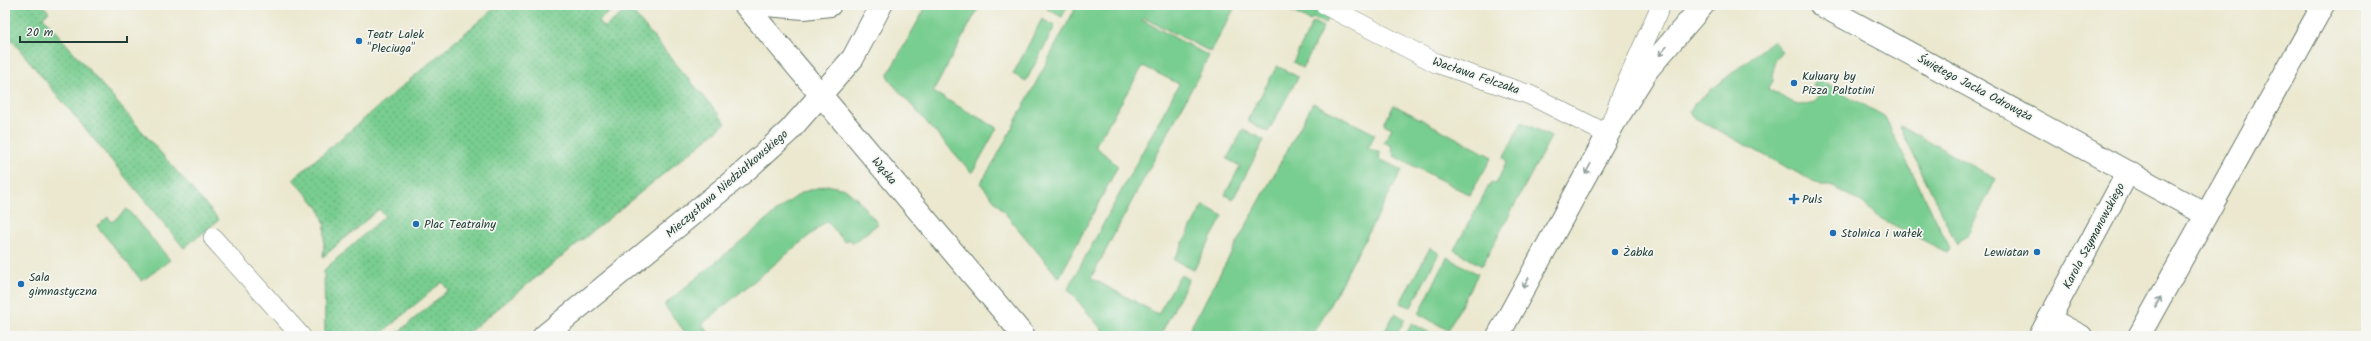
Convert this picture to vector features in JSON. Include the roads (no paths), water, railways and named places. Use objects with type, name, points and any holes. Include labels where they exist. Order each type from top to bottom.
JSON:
[{"type":"street","name":"Wąska","points":[[745,5],[1024,336]]},
{"type":"street","points":[[765,5],[804,8],[830,5]]},
{"type":"street","name":"Mieczysława Niedziałkowskiego","points":[[544,336],[746,170],[789,131],[822,96],[853,58],[881,5]]},
{"type":"street","points":[[1498,336],[1607,134],[1648,69],[1702,5]]},
{"type":"street","name":"Świętego Jacka Odrowąża","points":[[1821,5],[2128,172]]},
{"type":"street","points":[[2139,336],[2205,214],[2323,5]]},
{"type":"street","name":"Karola Szymanowskiego","points":[[2045,327],[2128,172],[2205,214]]},
{"type":"street","points":[[2045,327],[2081,336]]},
{"type":"lane","name":"Wacława Felczaka","points":[[1325,5],[1436,64],[1530,95],[1607,134]]},
{"type":"lane","points":[[1607,134],[1623,91],[1661,5]]},
{"type":"lane","points":[[213,238],[301,336]]},
{"type":"place","name":"Teatr Lalek \"Pleciuga\"","points":[[359,41]]},
{"type":"place","name":"Kuluary by Pizza Paltotini","points":[[1794,83]]},
{"type":"place","name":"Puls","points":[[1794,199]]},
{"type":"place","name":"Plac Teatralny","points":[[416,224]]},
{"type":"place","name":"Stolnica i wałek","points":[[1833,233]]},
{"type":"place","name":"Żabka","points":[[1615,252]]},
{"type":"place","name":"Lewiatan","points":[[2037,252]]},
{"type":"place","name":"Sala gimnastyczna","points":[[21,284]]}]
